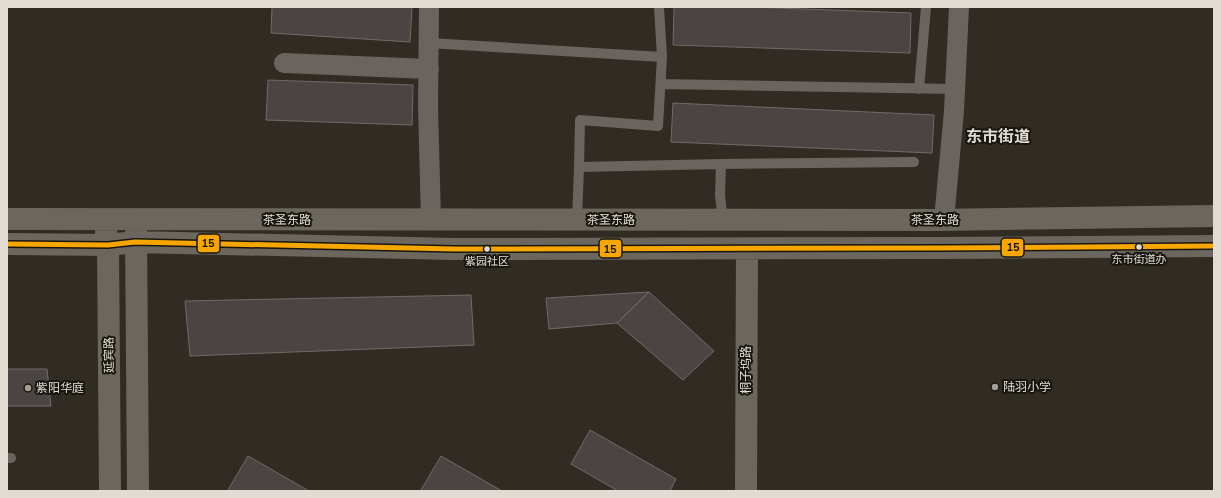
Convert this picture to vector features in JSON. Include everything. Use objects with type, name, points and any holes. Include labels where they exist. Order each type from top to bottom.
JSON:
[{"type":"main road","name":"茶圣东路","points":[[7,219],[944,220],[1214,216]]},
{"type":"main road","name":"延宾路","points":[[104,219],[108,245],[110,491]]},
{"type":"main road","points":[[136,219],[138,491]]},
{"type":"main road","name":"茶圣东路","points":[[7,244],[108,245],[135,242],[454,249],[1214,246]]},
{"type":"main road","name":"桐子坞路","points":[[746,491],[747,249]]},
{"type":"street","points":[[429,7],[431,220]]},
{"type":"street","points":[[944,220],[955,89],[959,7]]},
{"type":"street","points":[[284,63],[429,69]]},
{"type":"lane","points":[[577,220],[580,120],[658,126],[662,57],[659,7]]},
{"type":"lane","points":[[919,88],[926,7]]},
{"type":"lane","points":[[429,43],[662,57]]},
{"type":"lane","points":[[661,84],[955,89]]},
{"type":"lane","points":[[579,167],[914,162]]},
{"type":"lane","points":[[721,164],[720,196],[723,220]]},
{"type":"building","points":[[272,7],[412,7],[410,42],[271,33]]},
{"type":"building","points":[[674,7],[752,7],[911,13],[910,53],[673,45]]},
{"type":"building","points":[[268,80],[413,85],[412,125],[266,120]]},
{"type":"building","points":[[673,103],[934,115],[932,153],[671,142]]},
{"type":"building","points":[[649,292],[714,351],[683,380],[617,323]]},
{"type":"building","points":[[649,292],[617,323],[549,329],[546,298]]},
{"type":"building","points":[[471,295],[474,345],[190,356],[185,301]]},
{"type":"building","name":"紫阳华庭","points":[[7,369],[47,369],[51,406],[7,406]]},
{"type":"building","points":[[590,430],[676,479],[670,491],[618,491],[571,464]]},
{"type":"building","points":[[248,456],[309,491],[228,490]]},
{"type":"building","points":[[441,456],[502,491],[421,490]]},
{"type":"transit line","name":"15","points":[[7,244],[108,245],[135,242],[454,249],[1214,246]]},
{"type":"place","name":"东市街道办","points":[[1139,247]]},
{"type":"place","name":"紫园社区","points":[[487,249]]},
{"type":"place","name":"陆羽小学","points":[[995,387]]},
{"type":"place","name":"紫阳华庭","points":[[28,388]]},
{"type":"district","name":"东市街道","points":[[998,137]]}]
